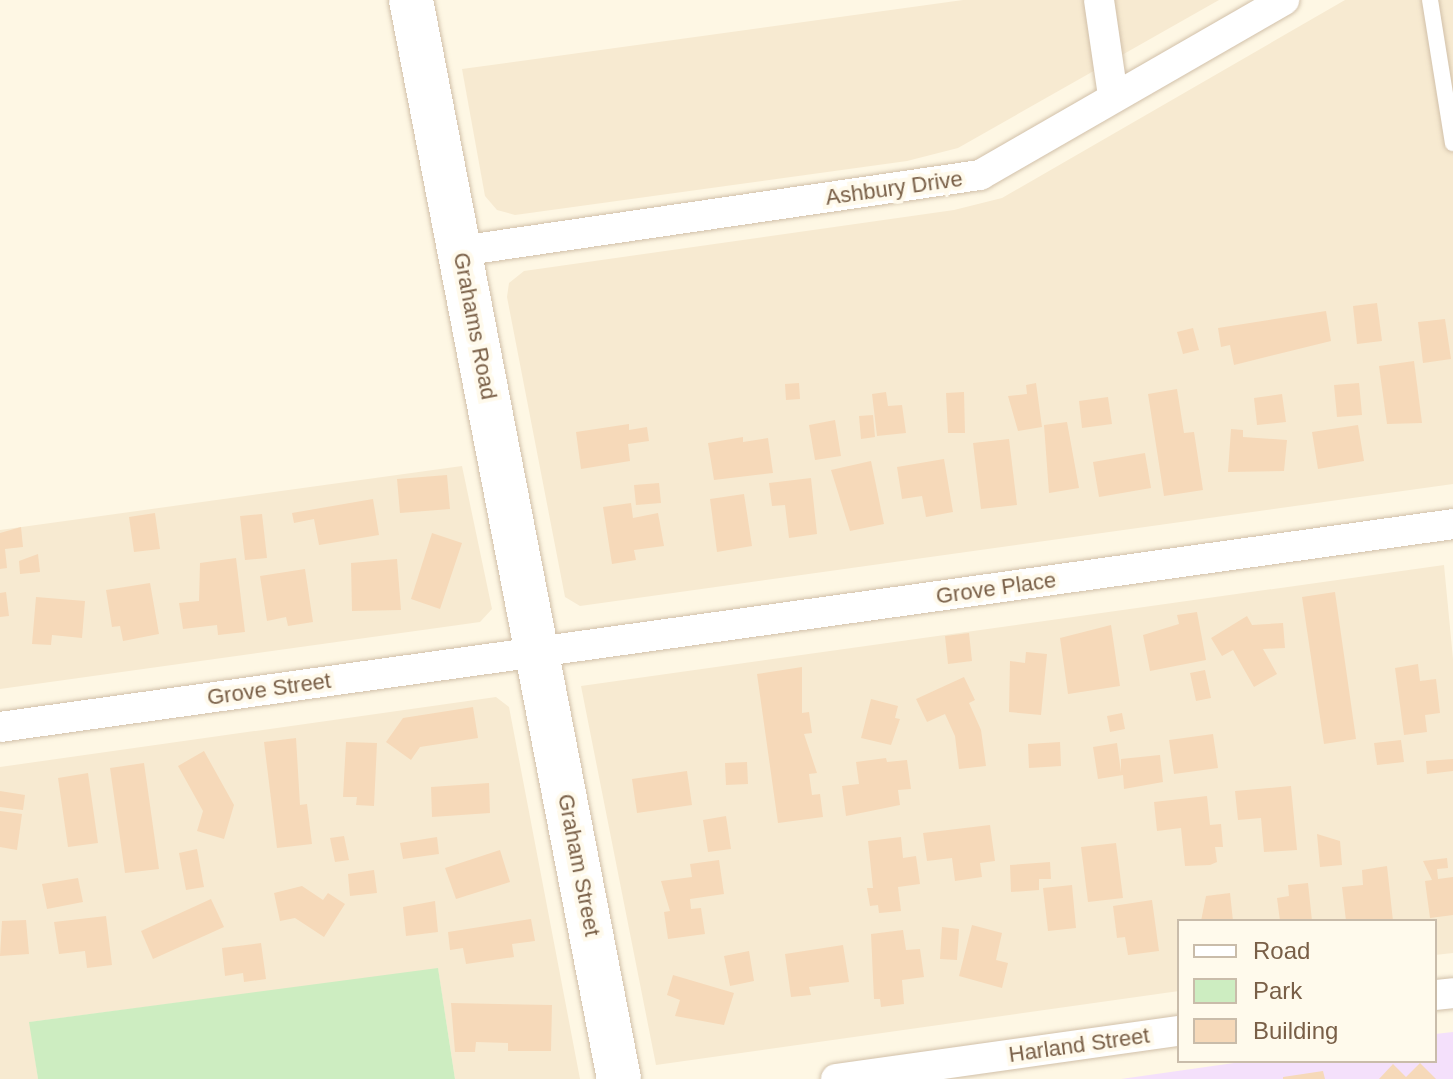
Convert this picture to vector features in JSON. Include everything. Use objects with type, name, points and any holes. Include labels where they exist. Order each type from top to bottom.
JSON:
[{"type":"street","name":"Grahams Road","points":[[411,0],[538,651]]},
{"type":"street","points":[[1099,0],[1113,96]]},
{"type":"street","name":"Ashbury Drive","points":[[460,251],[980,175],[1041,144],[1113,96],[1284,0]]},
{"type":"street","name":"Grove Place","points":[[538,651],[1453,524]]},
{"type":"street","name":"Grove Street","points":[[0,727],[538,651]]},
{"type":"street","name":"Graham Street","points":[[538,651],[619,1079]]},
{"type":"street","name":"Harland Street","points":[[836,1079],[1177,1031]]},
{"type":"lane","points":[[1430,0],[1453,143]]},
{"type":"shaded area","points":[[963,0],[1219,0],[958,148],[907,161],[515,215],[497,210],[485,196],[462,69]]},
{"type":"shaded area","points":[[1345,0],[1453,0],[1453,484],[580,606],[565,597],[507,297],[509,283],[524,271],[954,210],[1002,198]]},
{"type":"shaded area","points":[[462,466],[492,609],[480,622],[0,689],[0,530]]},
{"type":"shaded area","points":[[1444,565],[1453,659],[1453,953],[1437,955],[1437,919],[1177,919],[1177,991],[656,1065],[581,686]]},
{"type":"shaded area","points":[[496,697],[509,707],[580,1079],[455,1079],[438,969],[30,1022],[38,1079],[0,1079],[0,767]]},
{"type":"shaded area","points":[[1453,1032],[1453,1079],[1121,1079],[1234,1063],[1437,1063],[1437,1034]]},
{"type":"green space","points":[[438,968],[455,1079],[38,1079],[29,1022]]},
{"type":"building","points":[[1377,303],[1382,341],[1357,344],[1353,306]]},
{"type":"building","points":[[1326,311],[1331,341],[1234,365],[1230,345],[1221,347],[1218,328]]},
{"type":"building","points":[[1445,319],[1451,359],[1423,363],[1418,322]]},
{"type":"building","points":[[1193,328],[1199,350],[1183,354],[1177,332]]},
{"type":"building","points":[[1414,361],[1422,423],[1387,424],[1379,366]]},
{"type":"building","points":[[799,383],[800,399],[786,400],[785,384]]},
{"type":"building","points":[[1036,383],[1042,427],[1018,431],[1008,396],[1027,394],[1026,385]]},
{"type":"building","points":[[1359,383],[1362,415],[1337,417],[1334,385]]},
{"type":"building","points":[[1177,389],[1184,433],[1194,432],[1203,490],[1164,496],[1148,394]]},
{"type":"building","points":[[886,392],[888,406],[902,405],[906,433],[877,436],[872,394]]},
{"type":"building","points":[[964,392],[965,433],[948,433],[946,393]]},
{"type":"building","points":[[1282,394],[1286,422],[1257,425],[1254,398]]},
{"type":"building","points":[[1108,397],[1112,424],[1082,428],[1079,401]]},
{"type":"building","points":[[873,415],[875,437],[861,439],[859,416]]},
{"type":"building","points":[[835,420],[841,456],[815,460],[809,425]]},
{"type":"building","points":[[1067,422],[1079,488],[1049,493],[1044,425]]},
{"type":"building","points":[[629,424],[629,430],[647,427],[649,441],[628,444],[630,461],[581,469],[576,432]]},
{"type":"building","points":[[1358,425],[1364,461],[1318,469],[1312,432]]},
{"type":"building","points":[[1231,429],[1243,430],[1243,437],[1287,440],[1284,471],[1228,472]]},
{"type":"building","points":[[743,437],[743,442],[768,438],[773,473],[714,480],[708,443]]},
{"type":"building","points":[[1009,439],[1017,505],[981,509],[973,443]]},
{"type":"building","points":[[1145,453],[1151,488],[1099,497],[1093,462]]},
{"type":"building","points":[[944,459],[953,512],[926,517],[922,496],[902,499],[897,467]]},
{"type":"building","points":[[871,461],[884,524],[850,531],[831,470]]},
{"type":"building","points":[[447,475],[450,509],[400,513],[397,479]]},
{"type":"building","points":[[811,478],[817,534],[789,538],[785,505],[772,506],[769,483]]},
{"type":"building","points":[[659,483],[661,503],[636,505],[634,485]]},
{"type":"building","points":[[744,494],[752,546],[717,552],[710,499]]},
{"type":"building","points":[[373,499],[379,535],[319,545],[314,519],[294,523],[292,513]]},
{"type":"building","points":[[631,503],[633,518],[658,513],[664,546],[634,550],[636,560],[612,564],[603,507]]},
{"type":"building","points":[[155,513],[160,549],[134,552],[129,517]]},
{"type":"building","points":[[262,514],[267,558],[245,560],[240,516]]},
{"type":"building","points":[[21,527],[23,547],[5,549],[7,568],[0,569],[0,533]]},
{"type":"building","points":[[432,533],[462,543],[440,609],[411,599]]},
{"type":"building","points":[[38,554],[40,572],[20,574],[19,561]]},
{"type":"building","points":[[236,558],[245,632],[218,635],[217,625],[183,629],[179,603],[199,601],[200,563]]},
{"type":"building","points":[[397,559],[401,610],[352,611],[351,563]]},
{"type":"building","points":[[305,569],[313,622],[288,626],[286,617],[267,621],[260,576]]},
{"type":"building","points":[[150,583],[159,634],[123,641],[120,626],[112,627],[106,590]]},
{"type":"building","points":[[6,592],[9,616],[0,617],[0,593]]},
{"type":"building","points":[[1335,592],[1356,739],[1324,744],[1302,597]]},
{"type":"building","points":[[36,597],[85,601],[82,638],[52,635],[51,645],[32,644]]},
{"type":"building","points":[[1197,612],[1206,660],[1150,671],[1143,635],[1179,624],[1177,615]]},
{"type":"building","points":[[1247,616],[1252,625],[1283,623],[1285,648],[1263,649],[1277,674],[1254,687],[1233,650],[1222,656],[1211,638]]},
{"type":"building","points":[[1111,625],[1120,686],[1068,694],[1060,638]]},
{"type":"building","points":[[969,633],[972,661],[948,664],[945,636]]},
{"type":"building","points":[[1026,652],[1047,654],[1041,715],[1009,712],[1010,661],[1025,663]]},
{"type":"building","points":[[1418,664],[1420,681],[1436,679],[1440,713],[1425,715],[1427,732],[1404,735],[1395,668]]},
{"type":"building","points":[[802,667],[802,713],[809,712],[812,733],[804,734],[817,773],[809,774],[812,795],[820,794],[823,817],[778,823],[757,674]]},
{"type":"building","points":[[1205,670],[1211,698],[1196,701],[1190,673]]},
{"type":"building","points":[[964,677],[975,700],[969,703],[981,730],[986,766],[959,769],[955,736],[945,714],[927,722],[916,699]]},
{"type":"building","points":[[871,699],[898,706],[895,718],[900,719],[891,745],[861,738]]},
{"type":"building","points":[[473,707],[478,738],[420,747],[411,760],[386,742],[403,718]]},
{"type":"building","points":[[1122,713],[1125,729],[1110,732],[1107,716]]},
{"type":"building","points":[[1213,734],[1218,768],[1174,774],[1169,740]]},
{"type":"building","points":[[296,738],[300,805],[307,804],[312,844],[277,848],[264,742]]},
{"type":"building","points":[[1401,740],[1404,762],[1377,765],[1374,743]]},
{"type":"building","points":[[346,742],[377,743],[374,806],[356,805],[357,797],[343,797]]},
{"type":"building","points":[[1060,742],[1061,766],[1029,768],[1028,744]]},
{"type":"building","points":[[1117,743],[1121,772],[1121,759],[1160,755],[1163,782],[1124,789],[1123,775],[1098,779],[1093,747]]},
{"type":"building","points":[[204,751],[234,805],[224,839],[197,831],[203,811],[178,766]]},
{"type":"building","points":[[886,758],[887,762],[907,760],[911,789],[898,790],[900,805],[846,816],[842,786],[859,784],[856,762]]},
{"type":"building","points":[[1453,759],[1453,771],[1427,774],[1426,761]]},
{"type":"building","points":[[747,762],[748,784],[726,785],[725,763]]},
{"type":"building","points":[[144,763],[159,869],[125,873],[110,768]]},
{"type":"building","points":[[687,771],[692,805],[637,813],[632,779]]},
{"type":"building","points":[[88,773],[98,843],[68,847],[58,778]]},
{"type":"building","points":[[489,783],[490,813],[432,817],[431,787]]},
{"type":"building","points":[[1291,786],[1297,850],[1264,852],[1261,818],[1238,820],[1235,791]]},
{"type":"building","points":[[0,791],[25,795],[23,810],[0,807]]},
{"type":"building","points":[[1207,796],[1210,825],[1221,824],[1223,847],[1215,847],[1217,862],[1185,866],[1181,828],[1157,831],[1154,802]]},
{"type":"building","points":[[0,811],[22,814],[17,850],[0,847]]},
{"type":"building","points":[[726,816],[731,849],[708,852],[703,820]]},
{"type":"building","points":[[990,825],[995,861],[980,863],[982,877],[955,881],[952,858],[927,861],[923,833]]},
{"type":"building","points":[[1317,834],[1340,841],[1342,865],[1320,867]]},
{"type":"building","points":[[344,836],[349,860],[335,862],[330,838]]},
{"type":"building","points":[[437,837],[439,854],[403,859],[400,843]]},
{"type":"building","points":[[901,837],[903,858],[916,856],[920,884],[898,887],[901,911],[879,913],[878,905],[870,906],[867,888],[873,888],[868,841]]},
{"type":"building","points":[[1116,843],[1123,898],[1088,902],[1081,847]]},
{"type":"building","points":[[197,849],[204,887],[186,890],[179,853]]},
{"type":"building","points":[[500,850],[510,882],[456,899],[445,868]]},
{"type":"building","points":[[1447,858],[1448,868],[1437,869],[1438,879],[1453,877],[1453,915],[1430,918],[1425,881],[1432,880],[1423,861]]},
{"type":"building","points":[[719,860],[724,894],[690,899],[691,909],[701,908],[705,934],[668,939],[664,912],[670,911],[661,881],[692,877],[690,864]]},
{"type":"building","points":[[1050,862],[1051,879],[1039,879],[1039,890],[1011,892],[1010,865]]},
{"type":"building","points":[[1387,866],[1393,919],[1346,919],[1342,887],[1363,885],[1362,870]]},
{"type":"building","points":[[374,870],[377,893],[350,896],[348,874]]},
{"type":"building","points":[[78,878],[83,902],[47,909],[42,884]]},
{"type":"building","points":[[1308,883],[1312,919],[1280,919],[1277,898],[1289,896],[1288,885]]},
{"type":"building","points":[[1072,885],[1076,928],[1048,931],[1043,888]]},
{"type":"building","points":[[302,886],[323,900],[328,893],[345,904],[324,937],[295,918],[280,921],[274,893]]},
{"type":"building","points":[[1230,893],[1233,919],[1201,919],[1206,896]]},
{"type":"building","points":[[211,899],[224,927],[153,959],[141,931]]},
{"type":"building","points":[[1152,900],[1159,951],[1128,955],[1125,937],[1117,938],[1113,906]]},
{"type":"building","points":[[435,901],[438,932],[406,936],[403,907]]},
{"type":"building","points":[[106,916],[112,965],[87,968],[85,951],[59,954],[54,922]]},
{"type":"building","points":[[531,919],[535,941],[512,944],[514,957],[466,964],[463,948],[450,950],[448,932]]},
{"type":"building","points":[[26,920],[29,954],[0,956],[2,921]]},
{"type":"building","points":[[972,925],[1002,933],[996,960],[1008,963],[1002,988],[959,976]]},
{"type":"building","points":[[942,927],[959,929],[957,960],[940,959]]},
{"type":"building","points":[[903,930],[906,950],[920,949],[924,977],[902,980],[904,1004],[881,1007],[880,999],[874,999],[871,934]]},
{"type":"building","points":[[261,943],[266,979],[244,982],[243,973],[225,976],[222,948]]},
{"type":"building","points":[[843,945],[849,982],[809,987],[811,995],[791,997],[785,954]]},
{"type":"building","points":[[749,951],[754,981],[730,986],[724,956]]},
{"type":"building","points":[[673,975],[734,993],[724,1025],[675,1016],[680,1000],[667,995]]},
{"type":"building","points":[[451,1003],[552,1005],[551,1051],[508,1051],[508,1043],[476,1042],[475,1052],[455,1052]]},
{"type":"building","points":[[1420,1063],[1436,1079],[1379,1079],[1393,1064],[1406,1077]]},
{"type":"building","points":[[1323,1071],[1325,1079],[1283,1079],[1283,1077]]}]
